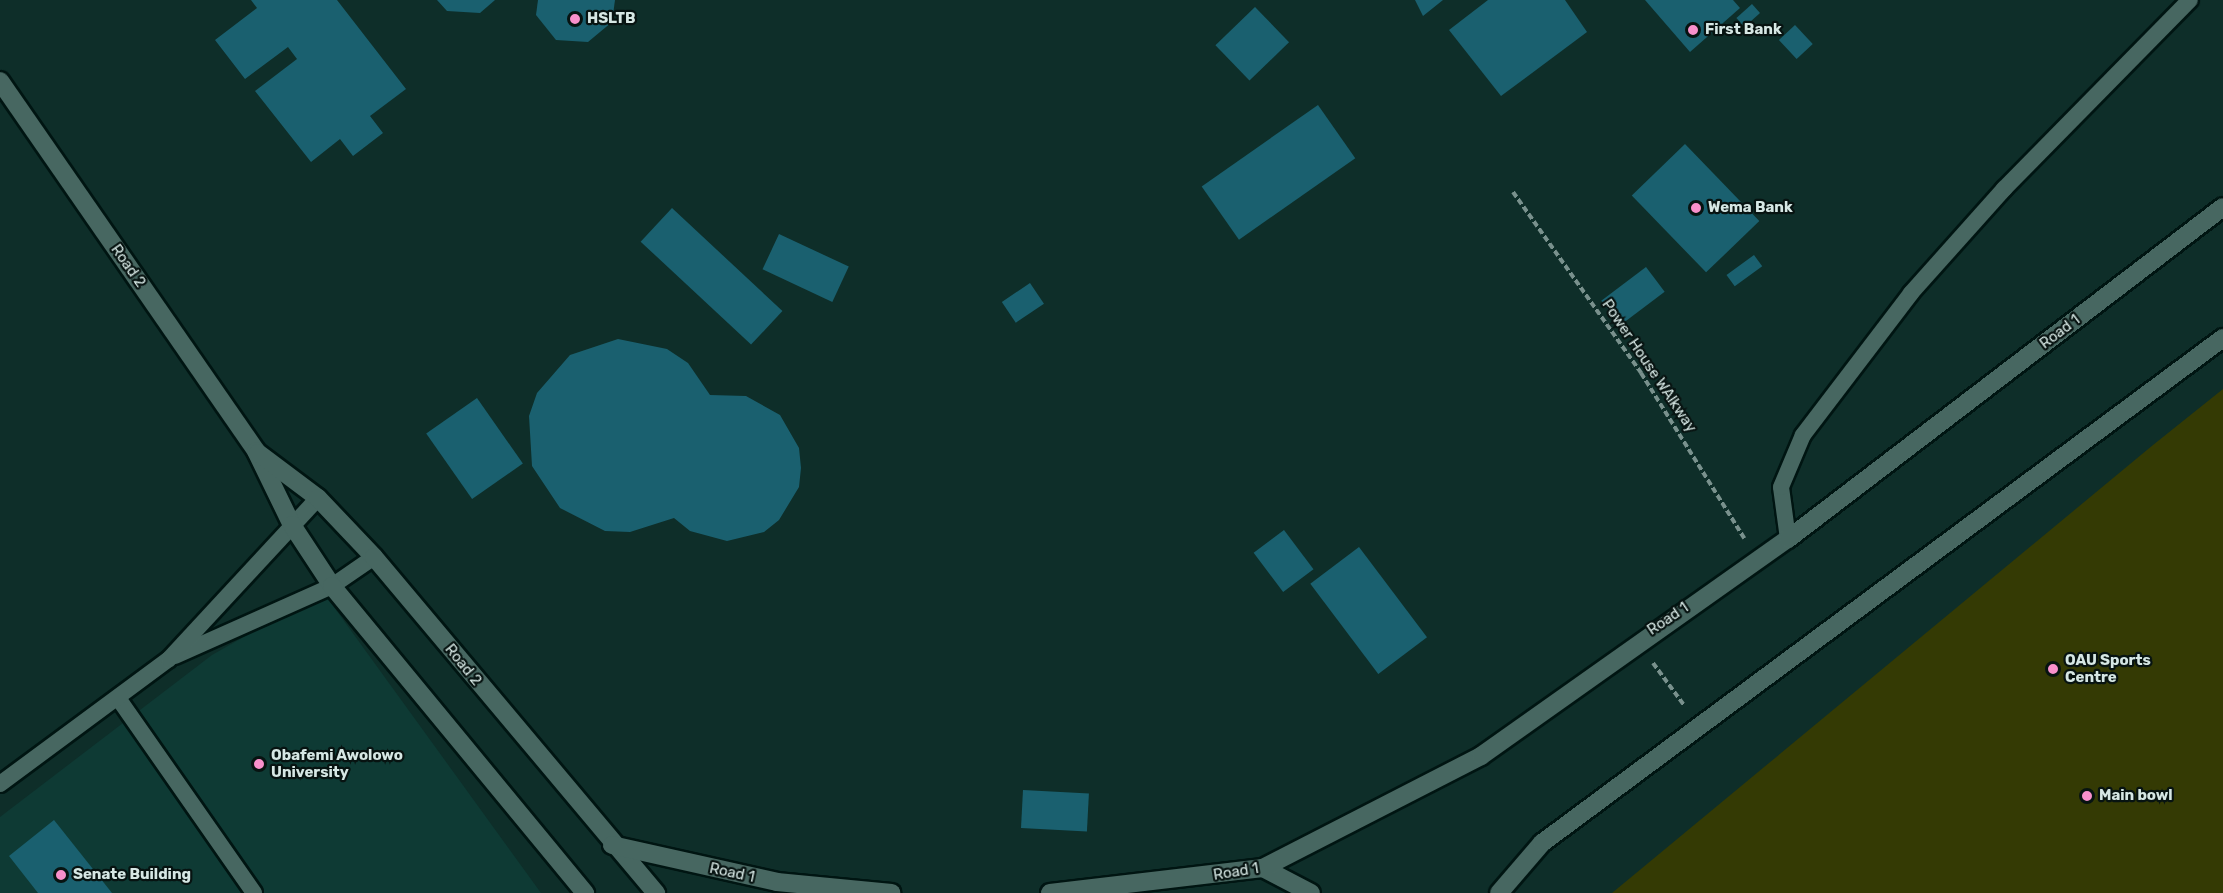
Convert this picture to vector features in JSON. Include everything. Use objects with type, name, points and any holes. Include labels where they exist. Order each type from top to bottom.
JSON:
[{"type":"street","name":"Road 2","points":[[0,81],[256,451],[292,525],[332,586],[585,893]]},
{"type":"street","name":"Road 1","points":[[1050,893],[1263,868],[1481,756],[1636,641],[1788,539],[2223,207]]},
{"type":"street","points":[[1499,893],[1542,843],[2223,338]]},
{"type":"street","name":"Road 2","points":[[256,451],[318,498],[374,557],[610,845],[656,893]]},
{"type":"street","name":"Road 1","points":[[610,845],[777,882],[891,893]]},
{"type":"street","points":[[1263,868],[1311,893]]},
{"type":"lane","points":[[1788,539],[1781,487],[1803,435],[1919,285],[2190,0]]},
{"type":"lane","points":[[0,784],[169,659],[318,498]]},
{"type":"lane","points":[[169,659],[332,586],[374,557]]},
{"type":"lane","points":[[118,698],[254,893]]},
{"type":"path","name":"Power House WAlkway","points":[[1513,192],[1641,373],[1757,559]]},
{"type":"path","points":[[1636,641],[1700,726]]},
{"type":"shaded area","name":"Obafemi Awolowo University","points":[[323,592],[541,893],[0,893],[0,817],[212,655]]},
{"type":"green space","name":"OAU Sports Centre","points":[[2223,389],[2223,893],[1612,893],[2153,445]]},
{"type":"building","points":[[251,0],[337,0],[406,89],[370,116],[383,133],[353,156],[340,139],[311,162],[255,91],[297,59],[288,47],[245,79],[215,40],[257,8]]},
{"type":"building","points":[[437,0],[495,0],[480,13],[447,11]]},
{"type":"building","name":"HSLTB","points":[[538,0],[615,0],[612,22],[588,42],[556,40],[536,15]]},
{"type":"building","points":[[1415,0],[1443,0],[1423,16]]},
{"type":"building","points":[[1488,0],[1565,0],[1587,32],[1501,96],[1449,30]]},
{"type":"building","name":"First Bank","points":[[1645,0],[1733,0],[1740,8],[1690,52]]},
{"type":"building","points":[[1752,4],[1760,13],[1744,27],[1736,18]]},
{"type":"building","points":[[1255,7],[1289,42],[1249,80],[1215,45]]},
{"type":"building","points":[[1795,25],[1813,44],[1797,59],[1779,40]]},
{"type":"building","points":[[1318,105],[1355,158],[1239,240],[1202,186]]},
{"type":"building","name":"Wema Bank","points":[[1685,144],[1759,221],[1706,272],[1632,195]]},
{"type":"building","points":[[672,208],[782,311],[751,345],[641,242]]},
{"type":"building","points":[[779,234],[849,267],[832,302],[763,269]]},
{"type":"building","points":[[1754,255],[1762,266],[1735,286],[1726,275]]},
{"type":"building","points":[[1646,267],[1665,292],[1620,325],[1601,301]]},
{"type":"building","points":[[1030,283],[1044,304],[1016,323],[1002,302]]},
{"type":"building","points":[[618,339],[667,349],[688,363],[710,395],[746,396],[780,415],[799,448],[801,468],[799,487],[779,520],[764,532],[727,541],[690,531],[674,518],[630,532],[605,531],[560,508],[532,466],[529,416],[537,393],[570,355]]},
{"type":"building","points":[[477,398],[523,464],[472,499],[426,434]]},
{"type":"building","points":[[1284,530],[1313,569],[1283,592],[1254,553]]},
{"type":"building","points":[[1359,547],[1427,637],[1378,674],[1310,584]]},
{"type":"building","points":[[1023,790],[1089,793],[1087,831],[1021,828]]},
{"type":"building","name":"Senate Building","points":[[54,820],[112,893],[38,893],[9,856]]},
{"type":"place","name":"HSLTB","points":[[575,19]]},
{"type":"place","name":"First Bank","points":[[1693,30]]},
{"type":"place","name":"Wema Bank","points":[[1696,208]]},
{"type":"place","name":"OAU Sports Centre","points":[[2053,669]]},
{"type":"place","name":"Obafemi Awolowo University","points":[[259,764]]},
{"type":"place","name":"Main bowl","points":[[2087,796]]},
{"type":"place","name":"Senate Building","points":[[61,875]]}]
